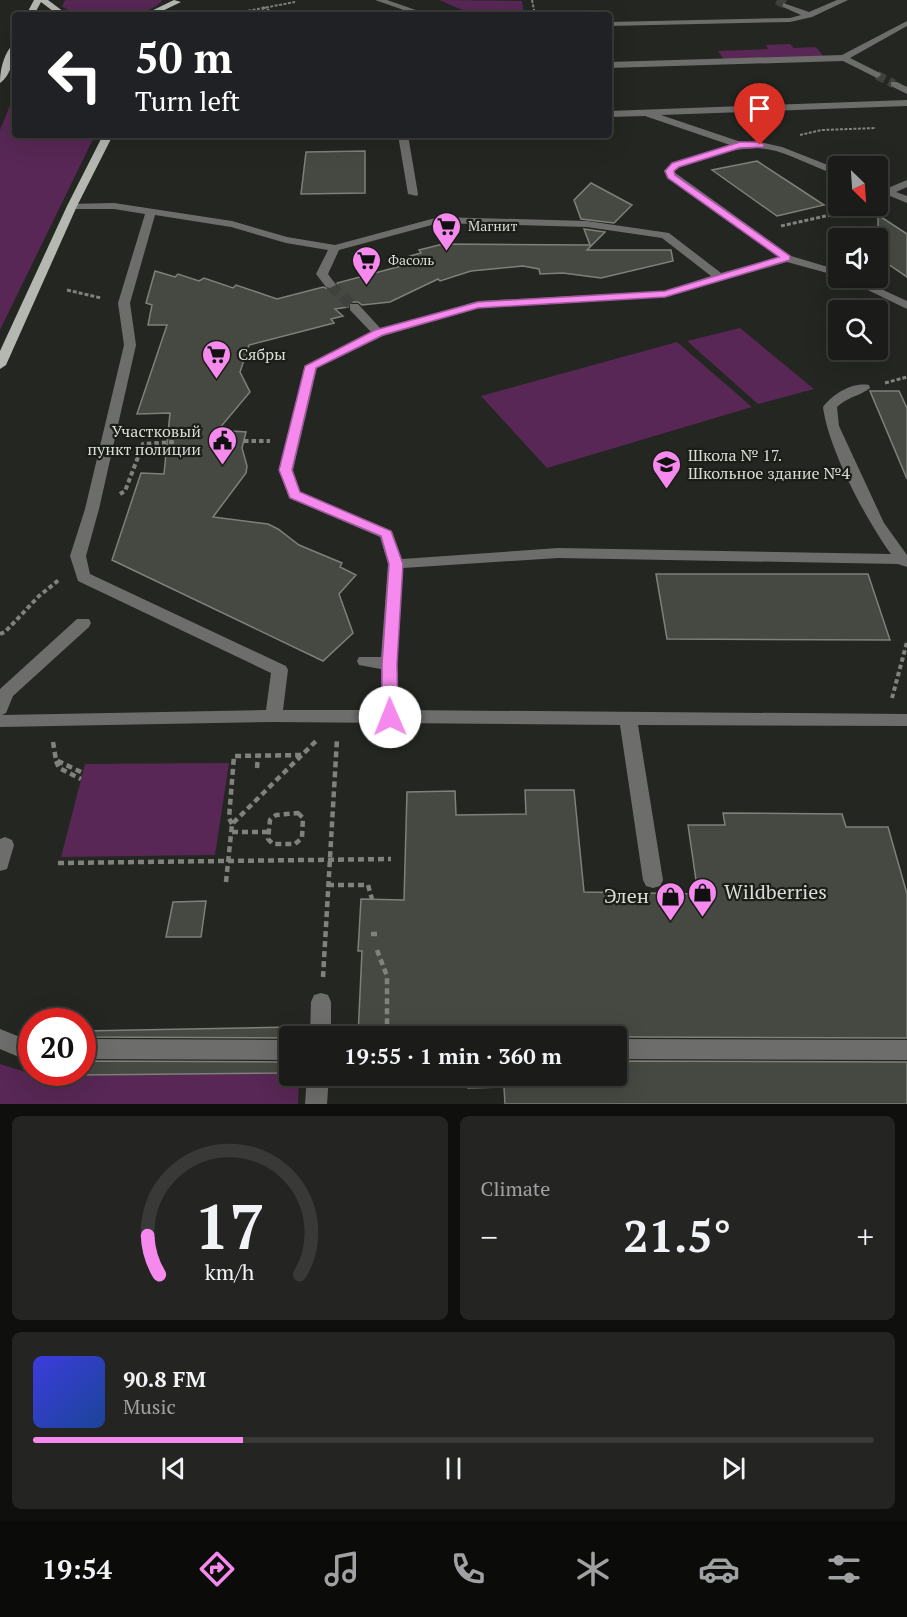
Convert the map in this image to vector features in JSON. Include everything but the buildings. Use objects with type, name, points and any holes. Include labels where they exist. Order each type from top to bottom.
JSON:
[{"type":"main road","points":[[43,0],[58,12]]},
{"type":"main road","points":[[153,12],[177,1]]},
{"type":"main road","points":[[0,80],[12,53]]},
{"type":"main road","points":[[0,365],[72,206],[106,138]]},
{"type":"lane","points":[[379,0],[417,12]]},
{"type":"lane","points":[[612,24],[790,20],[809,15],[844,0]]},
{"type":"lane","points":[[786,5],[809,15]]},
{"type":"lane","points":[[612,65],[844,58],[907,23]]},
{"type":"lane","points":[[844,58],[877,75]]},
{"type":"lane","points":[[894,84],[907,90]]},
{"type":"lane","points":[[612,114],[907,104]]},
{"type":"lane","points":[[646,113],[740,145]]},
{"type":"lane","points":[[404,138],[413,194]]},
{"type":"lane","points":[[828,168],[779,149],[760,145],[740,145],[676,165],[669,171],[671,176],[786,258],[828,270]]},
{"type":"lane","points":[[888,192],[907,183]]},
{"type":"lane","points":[[888,192],[907,200]]},
{"type":"lane","points":[[72,206],[114,206],[232,224],[286,240],[335,248],[439,220],[587,224],[665,235],[719,277]]},
{"type":"lane","points":[[152,212],[124,303],[130,345],[92,509],[78,556],[82,577],[280,670],[274,716]]},
{"type":"lane","points":[[330,285],[322,274],[335,248]]},
{"type":"lane","points":[[390,717],[389,664],[396,564],[387,534],[294,495],[286,470],[311,366],[379,333],[478,305],[665,294],[786,258]]},
{"type":"lane","points":[[870,288],[907,305]]},
{"type":"lane","points":[[354,307],[379,333]]},
{"type":"lane","points":[[864,388],[836,398],[830,407],[832,426],[877,524],[904,562]]},
{"type":"lane","points":[[396,564],[558,553],[904,562]]},
{"type":"lane","points":[[0,709],[6,693],[83,623]]},
{"type":"lane","points":[[365,661],[389,664]]},
{"type":"lane","points":[[0,721],[274,716],[907,720]]},
{"type":"lane","points":[[628,718],[653,880]]},
{"type":"lane","points":[[320,1026],[321,1002]]},
{"type":"lane","points":[[0,1039],[18,1047]]},
{"type":"lane","points":[[96,1049],[279,1050]]},
{"type":"lane","points":[[627,1049],[907,1050]]},
{"type":"lane","points":[[316,1104],[317,1086]]},
{"type":"path","points":[[238,12],[295,2]]},
{"type":"path","points":[[262,6],[265,12]]},
{"type":"path","points":[[262,6],[272,12]]},
{"type":"path","points":[[779,149],[791,137],[822,130],[886,127]]},
{"type":"path","points":[[751,233],[828,216]]},
{"type":"path","points":[[67,290],[124,303]]},
{"type":"path","points":[[125,491],[142,444],[175,442]]},
{"type":"path","points":[[0,634],[5,632],[39,596]]},
{"type":"path","points":[[886,720],[907,642]]},
{"type":"path","points":[[52,736],[59,768],[82,776]]},
{"type":"path","points":[[232,824],[321,736]]},
{"type":"path","points":[[321,1002],[337,736],[329,736]]},
{"type":"path","points":[[226,882],[232,832],[229,818],[234,756],[302,755]]},
{"type":"path","points":[[258,756],[258,768]]},
{"type":"path","points":[[298,813],[303,818],[302,838],[295,844],[273,844],[268,839],[268,832],[270,820],[276,815],[298,813]]},
{"type":"path","points":[[232,832],[268,832]]},
{"type":"path","points":[[58,863],[391,858]]},
{"type":"path","points":[[328,885],[368,885],[372,899]]},
{"type":"path","points":[[371,933],[379,934]]},
{"type":"path","points":[[377,950],[387,976],[387,1026]]},
{"type":"shaded area","points":[[65,0],[162,0],[155,6],[139,12],[74,12],[62,6]]},
{"type":"shaded area","points":[[439,0],[522,1],[524,12],[467,12]]},
{"type":"shaded area","points":[[790,44],[794,48],[816,47],[824,57],[724,60],[718,51],[768,49],[766,45]]},
{"type":"shaded area","points":[[12,100],[12,138],[94,138],[0,330],[0,130]]},
{"type":"shaded area","points":[[740,328],[814,389],[758,404],[687,341]]},
{"type":"shaded area","points":[[677,342],[752,407],[547,468],[481,396]]},
{"type":"shaded area","points":[[229,763],[215,855],[61,857],[85,764]]},
{"type":"shaded area","points":[[0,1064],[18,1070],[18,1086],[96,1086],[96,1075],[279,1073],[279,1086],[299,1086],[298,1104],[0,1104]]},
{"type":"tunnel","points":[[777,0],[786,5]]},
{"type":"tunnel","points":[[877,75],[894,84]]},
{"type":"tunnel","points":[[330,285],[354,307]]},
{"type":"place","name":"Магнит","points":[[447,252]]},
{"type":"place","name":"Фасоль","points":[[367,286]]},
{"type":"place","name":"Сябры","points":[[217,380]]},
{"type":"place","name":"Участковый пункт полиции","points":[[222,466]]},
{"type":"place","name":"Школа № 17. Школьное здание №4","points":[[667,490]]},
{"type":"place","name":"Wildberries","points":[[703,918]]},
{"type":"place","name":"Элен","points":[[670,922]]},
{"type":"route","points":[[390,717],[389,664],[396,564],[387,534],[294,495],[286,470],[311,366],[379,333],[478,305],[665,294],[786,258],[671,176],[669,171],[676,165],[740,145],[760,145]]}]
